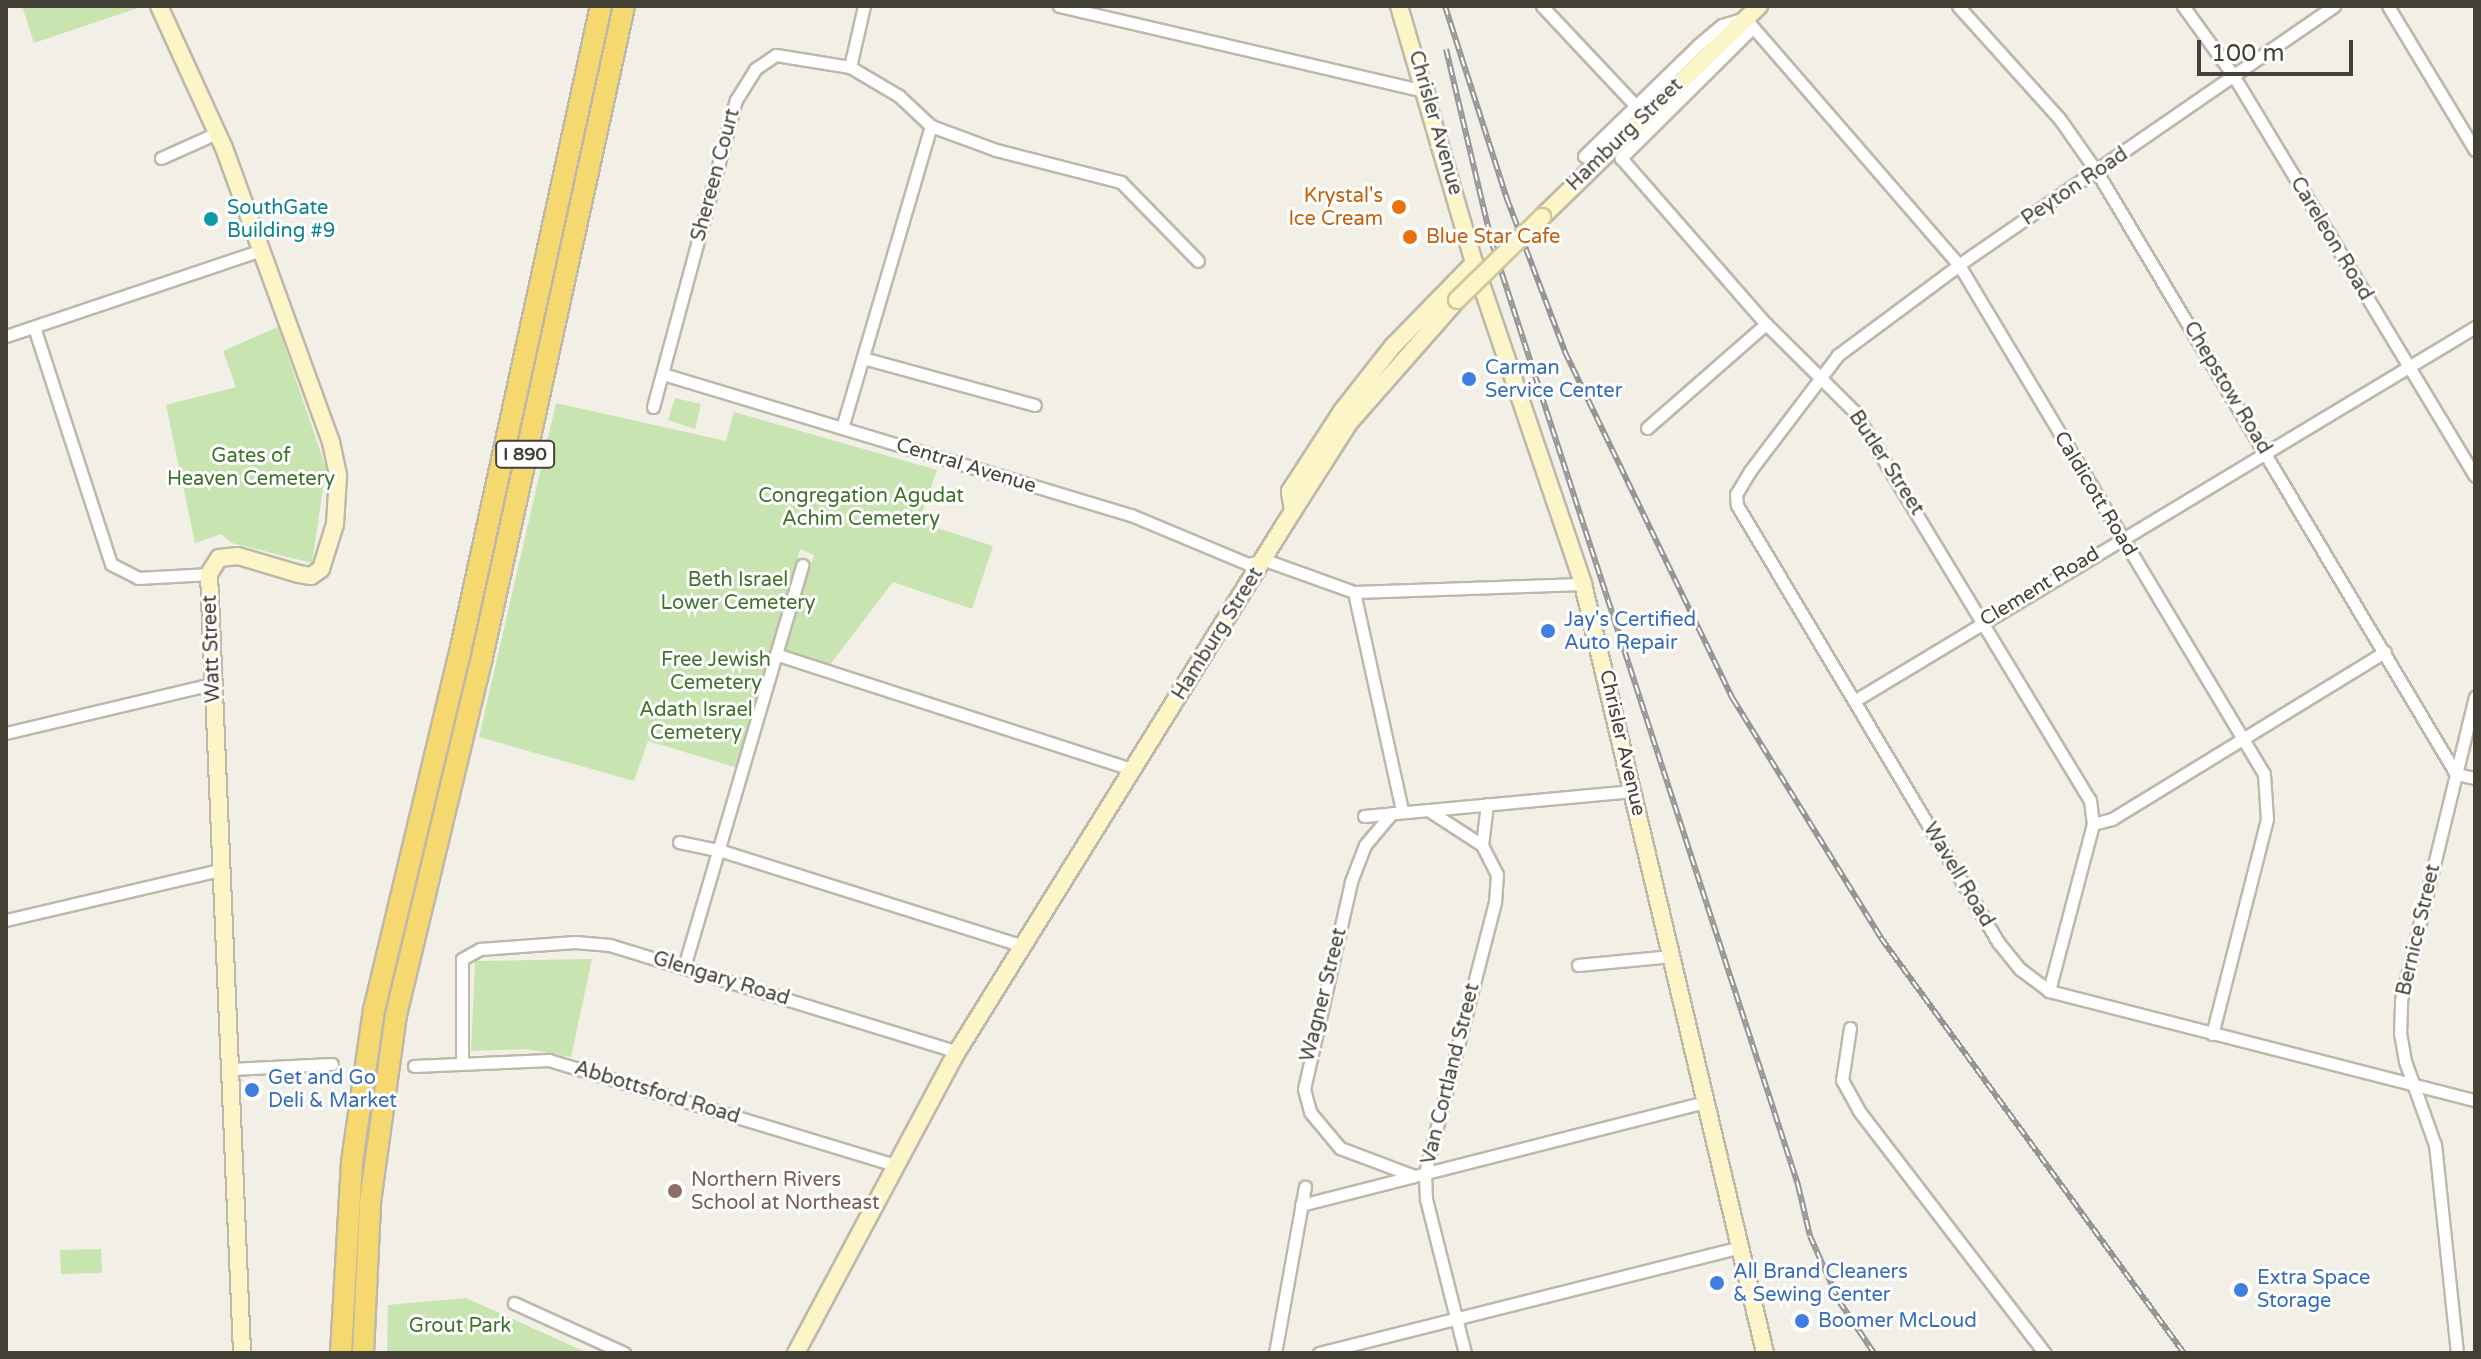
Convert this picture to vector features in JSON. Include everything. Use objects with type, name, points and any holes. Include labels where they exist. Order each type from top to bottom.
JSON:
[{"type":"highway","name":"I 890","points":[[341,1353],[352,1162],[374,1010],[469,615],[601,6]]},
{"type":"highway","name":"I 890","points":[[363,1353],[374,1165],[396,1015],[481,662],[624,6]]},
{"type":"street","name":"Watt Street","points":[[159,6],[217,133],[262,250],[331,442],[338,476],[335,524],[321,569],[311,576],[238,556],[219,558],[209,574],[242,1353]]},
{"type":"street","points":[[850,67],[864,6]]},
{"type":"street","points":[[1059,6],[1428,92]]},
{"type":"street","name":"Chrisler Avenue","points":[[1399,6],[1428,92],[1474,263],[1583,584],[1765,1353]]},
{"type":"street","points":[[1542,6],[1635,105]]},
{"type":"street","name":"Chepstow Road","points":[[1958,6],[2059,118],[2097,172],[2456,774]]},
{"type":"street","name":"Careleon Road","points":[[2183,6],[2233,75],[2475,476]]},
{"type":"street","name":"Peyton Road","points":[[1821,374],[1838,355],[1959,265],[2334,6]]},
{"type":"street","points":[[2388,6],[2475,150]]},
{"type":"street","points":[[1584,156],[1722,25],[1754,13]]},
{"type":"street","name":"Hamburg Street","points":[[796,1353],[957,1052],[1349,423],[1405,354],[1457,300],[1754,13]]},
{"type":"street","name":"Caldicott Road","points":[[1754,13],[1959,265],[2264,774],[2267,819],[2212,1034]]},
{"type":"street","name":"Butler Street","points":[[1754,13],[1621,158],[1766,324],[1804,365],[1821,374],[1854,411],[1985,620],[2090,800],[2093,824]]},
{"type":"street","name":"Shereen Court","points":[[653,407],[745,83],[755,69],[776,55],[850,67],[899,96],[931,126],[996,150],[1121,182],[1198,261]]},
{"type":"street","points":[[842,428],[931,126]]},
{"type":"street","points":[[161,158],[217,133]]},
{"type":"street","points":[[6,336],[262,250]]},
{"type":"street","points":[[1293,511],[1290,491],[1342,411],[1393,346],[1474,263]]},
{"type":"street","points":[[1647,428],[1766,324]]},
{"type":"street","points":[[34,327],[111,564],[138,578],[209,574]]},
{"type":"street","name":"Clement Road","points":[[1854,701],[2475,327]]},
{"type":"street","points":[[863,358],[1035,405]]},
{"type":"street","name":"Central Avenue","points":[[663,374],[1131,515],[1248,564],[1265,560],[1354,592]]},
{"type":"street","name":"Wavell Road","points":[[1821,374],[1743,482],[1737,505],[1998,942],[2020,969],[2049,991],[2475,1100]]},
{"type":"street","points":[[684,967],[722,851],[802,565]]},
{"type":"street","points":[[1397,812],[1354,592],[1583,584]]},
{"type":"street","points":[[2049,991],[2093,824],[2112,819],[2385,652]]},
{"type":"street","points":[[778,655],[1133,770]]},
{"type":"street","points":[[6,733],[212,684]]},
{"type":"street","name":"Bernice Street","points":[[2457,1353],[2435,1145],[2413,1086],[2400,1034],[2401,1000],[2475,697]]},
{"type":"street","points":[[2456,774],[2475,778]]},
{"type":"street","points":[[1364,816],[1633,791]]},
{"type":"street","name":"Van Cortland Street","points":[[1465,1353],[1426,1199],[1425,1173],[1495,902],[1497,874],[1482,845],[1487,804]]},
{"type":"street","points":[[1428,810],[1482,845]]},
{"type":"street","name":"Wagner Street","points":[[1397,812],[1365,845],[1351,882],[1304,1089],[1310,1112],[1340,1148],[1412,1175]]},
{"type":"street","points":[[679,842],[722,851],[1023,946]]},
{"type":"street","points":[[6,920],[223,869]]},
{"type":"street","name":"Glengary Road","points":[[462,1063],[462,959],[480,949],[586,943],[684,967],[957,1052]]},
{"type":"street","points":[[1578,965],[1672,956]]},
{"type":"street","points":[[1850,1028],[1842,1080],[1859,1111],[2045,1353]]},
{"type":"street","name":"Abbottsford Road","points":[[414,1066],[549,1060],[895,1165]]},
{"type":"street","points":[[231,1069],[332,1064]]},
{"type":"street","points":[[1301,1205],[1706,1102]]},
{"type":"street","points":[[1275,1353],[1305,1187]]},
{"type":"street","points":[[1319,1353],[1738,1248]]},
{"type":"street","points":[[514,1303],[624,1353]]},
{"type":"green space","points":[[22,6],[141,6],[141,7],[34,43]]},
{"type":"green space","name":"Gates of Heaven Cemetery","points":[[278,327],[326,468],[312,563],[232,543],[221,534],[195,543],[166,405],[236,387],[223,351]]},
{"type":"green space","points":[[675,398],[701,404],[695,429],[668,420]]},
{"type":"green space","points":[[556,403],[726,441],[734,412],[937,470],[919,522],[993,546],[972,609],[893,582],[829,666],[783,651],[814,555],[800,549],[738,768],[648,741],[634,781],[479,737]]},
{"type":"green space","points":[[592,959],[571,1057],[525,1049],[471,1051],[475,961]]},
{"type":"green space","points":[[101,1249],[102,1273],[61,1274],[60,1250]]},
{"type":"green space","name":"Grout Park","points":[[466,1298],[588,1353],[387,1353],[388,1305]]},
{"type":"railway","points":[[1445,6],[1507,199],[1565,352],[1733,699],[1881,938],[2184,1353]]},
{"type":"railway","points":[[1446,49],[1491,240],[1798,1185],[1810,1236],[1839,1301],[1874,1353]]},
{"type":"place","name":"Krystal's Ice Cream","points":[[1399,207]]},
{"type":"place","name":"SouthGate Building #9","points":[[211,219]]},
{"type":"place","name":"Blue Star Cafe","points":[[1410,237]]},
{"type":"place","name":"Carman Service Center","points":[[1469,379]]},
{"type":"place","name":"Jay's Certified Auto Repair","points":[[1548,631]]},
{"type":"place","name":"Get and Go Deli & Market","points":[[252,1090]]},
{"type":"place","name":"Northern Rivers School at Northeast","points":[[675,1191]]},
{"type":"place","name":"All Brand Cleaners & Sewing Center","points":[[1717,1283]]},
{"type":"place","name":"Extra Space Storage","points":[[2241,1290]]},
{"type":"place","name":"Boomer McLoud","points":[[1802,1321]]},
{"type":"park label","name":"Congregation Agudat Achim Cemetery","points":[[861,508]]},
{"type":"park label","name":"Beth Israel Lower Cemetery","points":[[738,592]]},
{"type":"park label","name":"Free Jewish Cemetery","points":[[716,672]]},
{"type":"park label","name":"Adath Israel Cemetery","points":[[696,722]]}]
